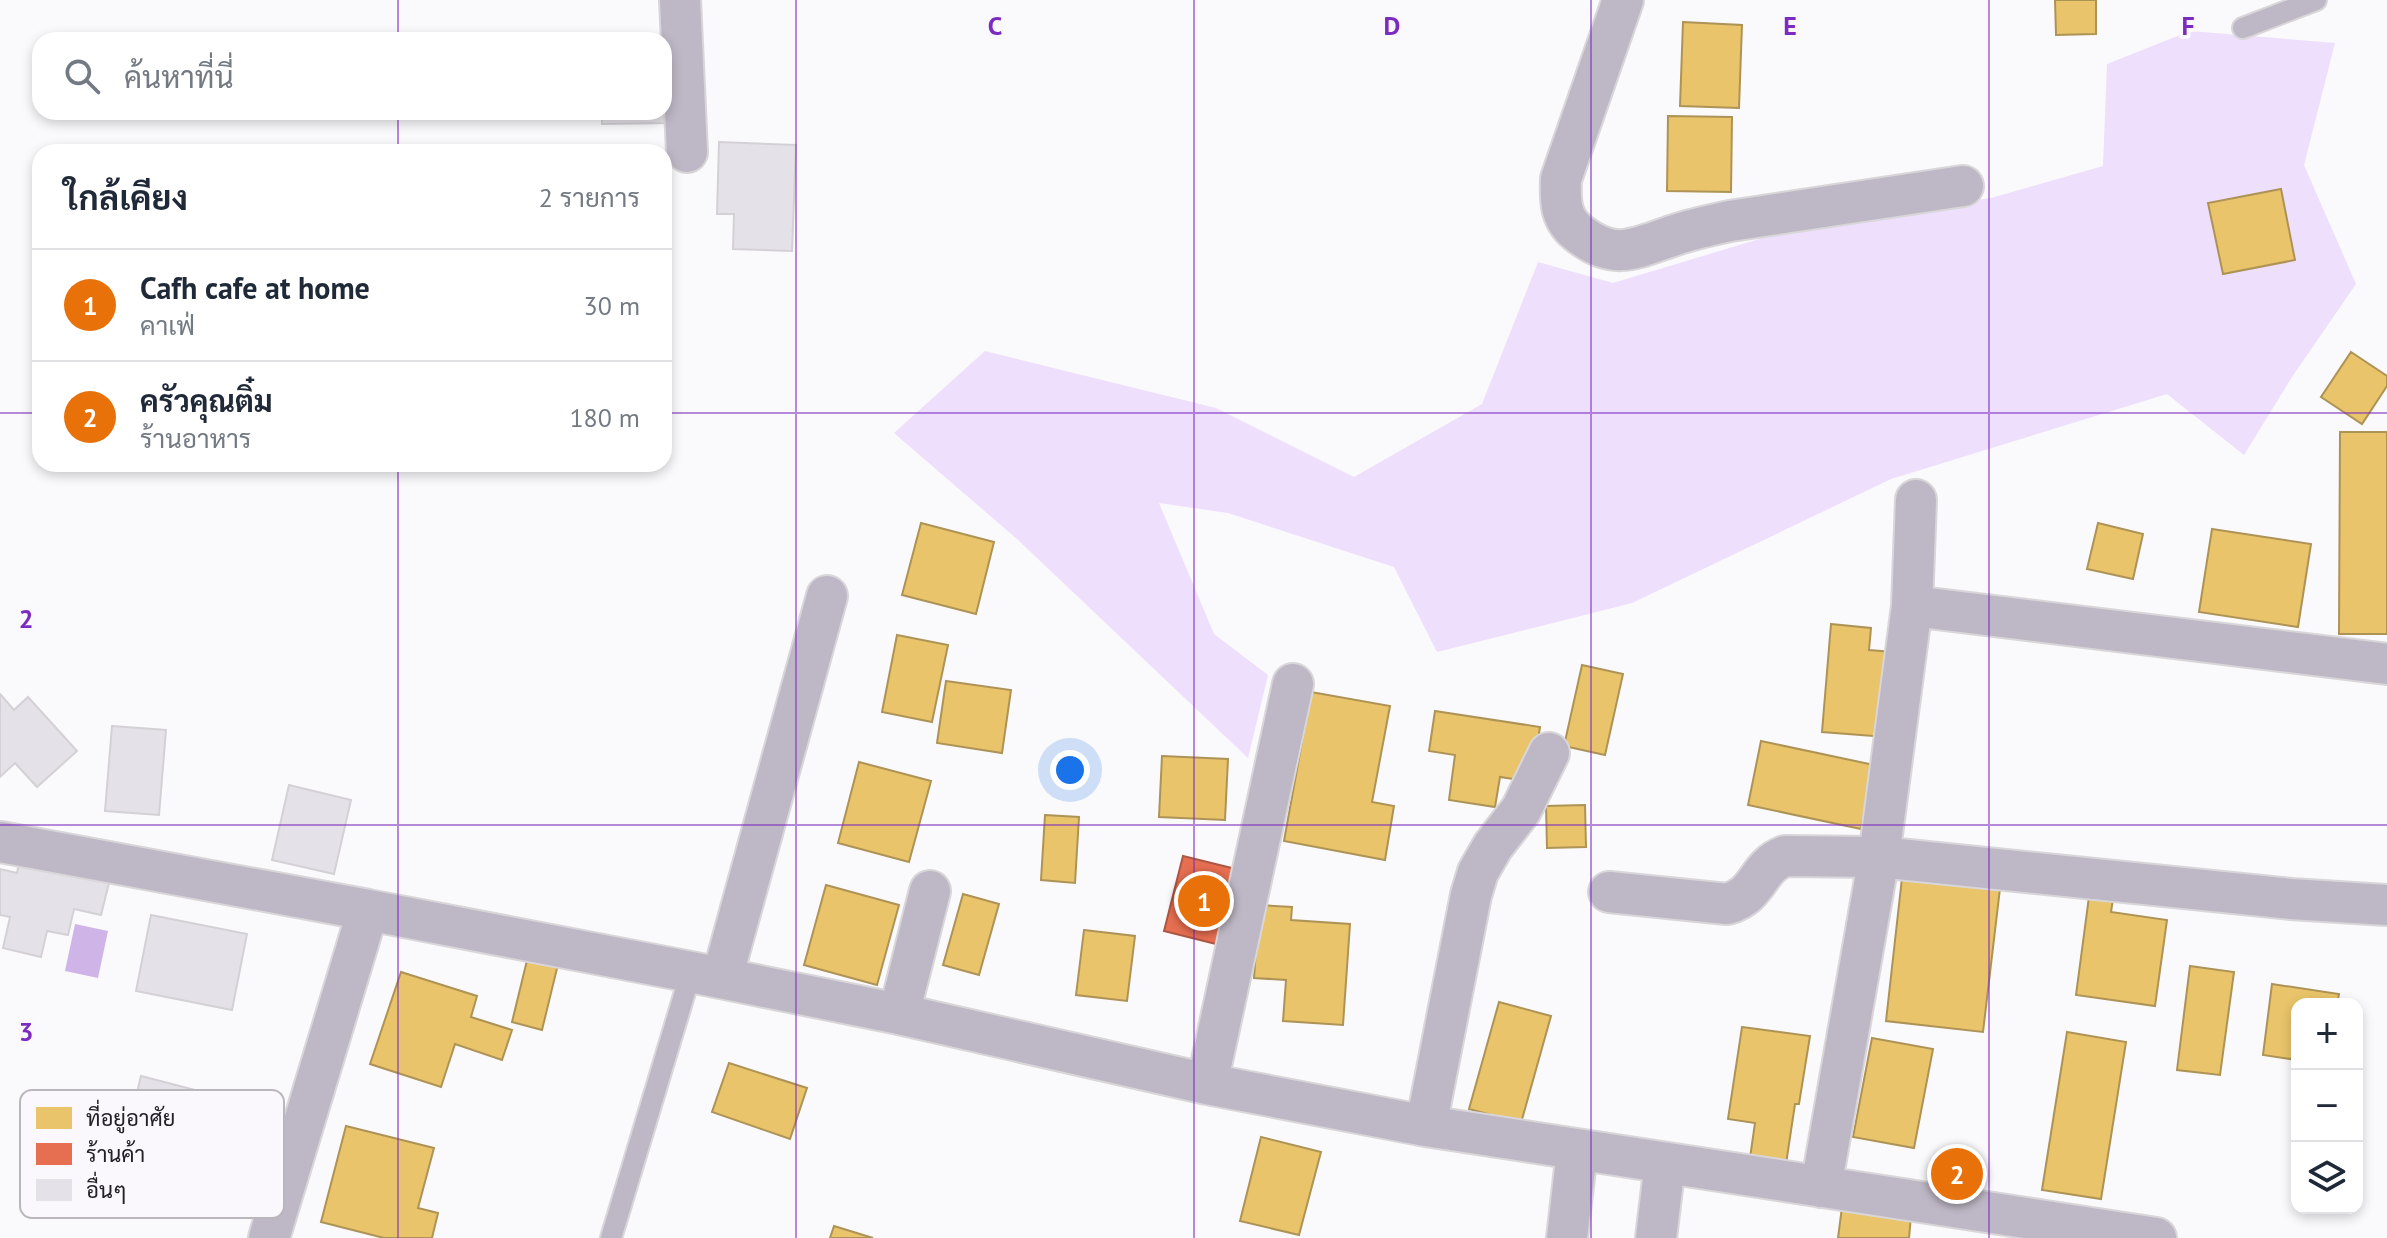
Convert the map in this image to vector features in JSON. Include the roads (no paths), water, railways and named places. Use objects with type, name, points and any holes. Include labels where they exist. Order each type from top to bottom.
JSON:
[{"type":"street","points":[[680,0],[687,152]]},
{"type":"street","points":[[1623,0],[1561,179],[1560,205],[1573,229],[1593,245],[1612,251],[1634,250],[1695,229],[1730,221],[1963,186]]},
{"type":"street","points":[[1821,1187],[1879,857],[1912,606],[1916,500]]},
{"type":"street","points":[[706,975],[827,596]]},
{"type":"street","points":[[1912,606],[2387,664]]},
{"type":"street","points":[[1207,1084],[1293,684]]},
{"type":"street","points":[[1426,1126],[1478,872],[1493,846],[1521,810],[1549,753]]},
{"type":"street","points":[[0,842],[706,975],[899,1014],[1207,1084],[1426,1126],[2156,1238]]},
{"type":"street","points":[[1609,892],[1727,904],[1742,900],[1773,861],[1785,856],[1879,857],[2291,899],[2387,905]]},
{"type":"street","points":[[899,1014],[930,891]]},
{"type":"street","points":[[284,1188],[368,910]]},
{"type":"street","points":[[1567,1238],[1577,1151]]},
{"type":"street","points":[[1656,1238],[1665,1163]]},
{"type":"street","points":[[269,1238],[275,1218]]},
{"type":"lane","points":[[2243,28],[2316,0]]},
{"type":"lane","points":[[611,1238],[706,975]]},
{"type":"place","name":"Cafh cafe at home","points":[[1204,901]]},
{"type":"place","name":"ครัวคุณติ๋ม","points":[[1957,1174]]}]
